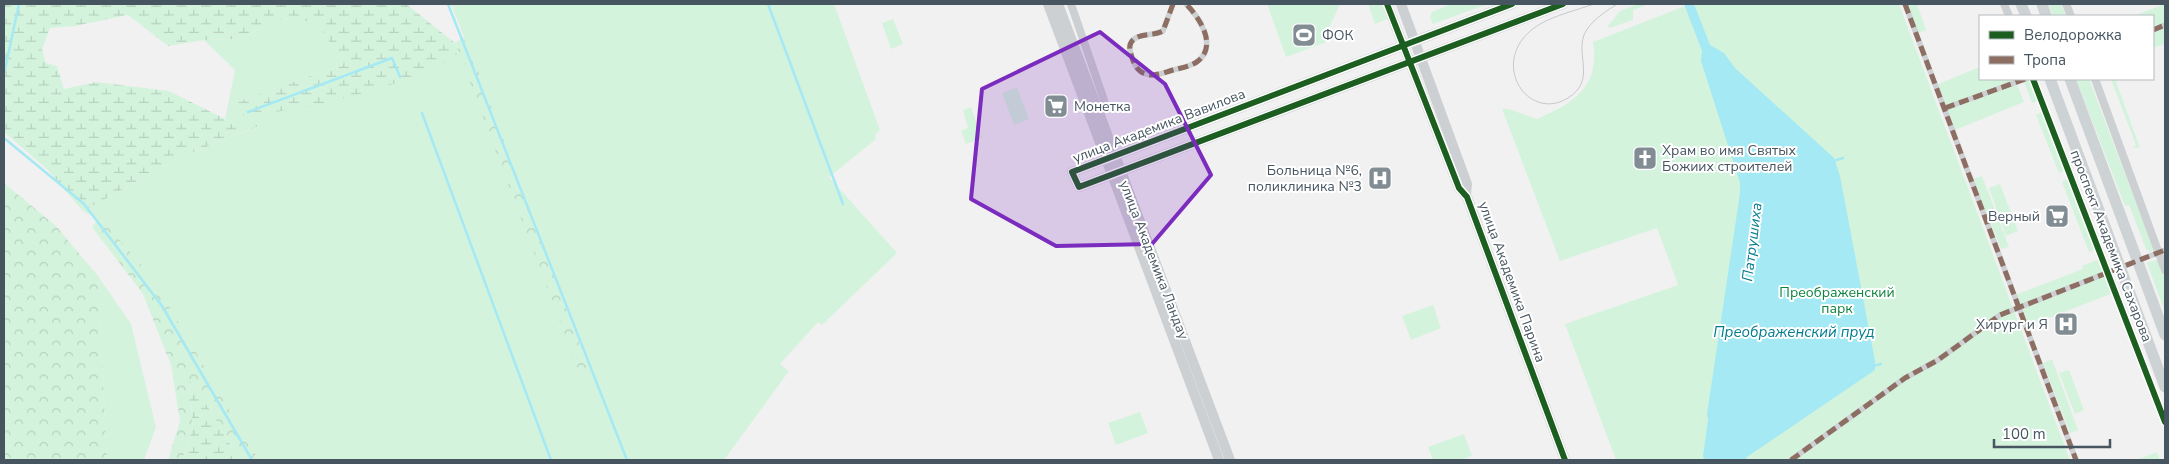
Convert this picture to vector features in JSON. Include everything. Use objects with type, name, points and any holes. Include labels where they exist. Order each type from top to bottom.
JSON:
[{"type":"main road","name":"проспект Академика Сахарова","points":[[2050,80],[2165,387]]},
{"type":"main road","name":"проспект Академика Сахарова","points":[[2070,80],[2165,335]]},
{"type":"street","name":"улица Академика Ландау","points":[[1048,4],[1111,157]]},
{"type":"street","name":"улица Академика Ландау","points":[[1058,4],[1100,115],[1116,172],[1219,460]]},
{"type":"street","points":[[1071,4],[1104,100],[1100,115]]},
{"type":"street","points":[[1173,4],[1163,31],[1134,39],[1130,43],[1133,60],[1139,70],[1147,74],[1157,75],[1185,67],[1198,61],[1205,53],[1207,39],[1203,26],[1186,4]]},
{"type":"street","name":"улица Академика Парина","points":[[1387,4],[1459,188],[1466,194]]},
{"type":"street","name":"улица Академика Парина","points":[[1401,4],[1467,184],[1466,194],[1565,460]]},
{"type":"street","name":"улица Академика Вавилова","points":[[1512,4],[1403,44],[1072,172],[1078,186],[1562,4]]},
{"type":"street","points":[[1905,4],[1946,108],[2076,460]]},
{"type":"street","points":[[1946,108],[2023,80]]},
{"type":"street","name":"проспект Академика Сахарова","points":[[2033,80],[2165,422]]},
{"type":"street","points":[[2094,80],[2162,251],[2165,270]]},
{"type":"street","name":"улица Академика Ландау","points":[[1116,172],[1230,460]]},
{"type":"street","points":[[1791,460],[1905,378],[1938,360],[2000,315],[2018,306],[2162,251]]},
{"type":"highlighted area","points":[[1100,32],[1165,84],[1211,175],[1152,244],[1056,246],[971,199],[982,89]]},
{"type":"green space","points":[[4,4],[406,4],[455,43],[459,53],[429,71],[360,94],[312,106],[240,116],[234,103],[344,64],[316,22],[279,19],[240,39],[204,40],[168,46],[128,15],[75,26],[50,28],[42,49],[46,63],[57,66],[64,89],[96,82],[169,91],[225,119],[233,125],[261,125],[186,155],[83,211],[47,169],[4,132]]},
{"type":"green space","points":[[451,4],[834,4],[880,130],[875,135],[876,139],[829,177],[897,253],[822,325],[818,322],[780,364],[789,371],[724,460],[259,460],[212,381],[105,223],[83,211],[186,155],[259,126],[233,125],[225,119],[235,70],[204,40],[240,39],[279,19],[316,22],[344,64],[234,103],[240,116],[459,53],[467,45]]},
{"type":"green space","name":"ФОК","points":[[1267,4],[1340,4],[1328,30],[1332,40],[1286,57]]},
{"type":"green space","points":[[1368,4],[1381,4],[1387,19],[1375,24]]},
{"type":"green space","points":[[1451,4],[1488,4],[1433,24],[1430,18],[1432,12]]},
{"type":"green space","points":[[1638,4],[1649,4],[1633,10],[1633,20],[1609,28],[1608,26],[1620,11]]},
{"type":"green space","name":"Преображенский парк","points":[[1690,4],[1899,4],[2070,460],[1616,460],[1565,324],[1678,285],[1657,228],[1560,261],[1502,109],[1509,109],[1537,119],[1562,107],[1582,91],[1588,82],[1594,58],[1593,42]]},
{"type":"green space","points":[[1907,4],[1917,4],[1926,30],[1918,33]]},
{"type":"green space","points":[[2048,4],[2061,4],[2066,15],[2053,15]]},
{"type":"green space","points":[[2165,4],[2165,44],[2154,48],[2154,15],[2136,15]]},
{"type":"green space","points":[[893,19],[903,44],[891,49],[882,23]]},
{"type":"green space","points":[[464,37],[467,45],[459,53],[455,43]]},
{"type":"green space","points":[[473,57],[588,367],[585,374],[578,369],[463,65]]},
{"type":"green space","points":[[1979,67],[1979,80],[2015,80],[2024,102],[1955,130],[1938,84]]},
{"type":"green space","points":[[2023,80],[2030,80],[2038,101],[2032,103]]},
{"type":"green space","points":[[2076,80],[2089,80],[2154,250],[2150,252],[2146,249],[2129,205],[2125,206]]},
{"type":"green space","points":[[2111,80],[2115,80],[2140,148],[2133,148],[2136,145]]},
{"type":"green space","points":[[1017,87],[1029,119],[1014,125],[1002,93]]},
{"type":"green space","points":[[971,107],[982,138],[966,144],[961,131],[968,128],[963,110]]},
{"type":"green space","points":[[2042,112],[2065,170],[2059,173],[2036,115]]},
{"type":"green space","points":[[1982,176],[2009,247],[2001,249],[1973,179]]},
{"type":"green space","points":[[2068,179],[2096,249],[2089,252],[2062,182]]},
{"type":"green space","points":[[4,183],[56,226],[98,276],[107,460],[4,460]]},
{"type":"green space","points":[[2000,184],[2018,231],[2006,236],[1989,188]]},
{"type":"green space","points":[[98,219],[105,223],[153,279],[259,460],[239,460],[210,410],[189,382],[193,427],[182,460],[168,460],[180,421],[171,365],[143,294],[92,227]]},
{"type":"green space","points":[[2100,259],[2113,293],[2028,326],[2015,295],[2083,269],[2082,266]]},
{"type":"green space","points":[[2158,259],[2165,279],[2165,312],[2147,263]]},
{"type":"green space","points":[[98,276],[131,324],[156,427],[144,460],[107,460]]},
{"type":"green space","points":[[1433,305],[1441,328],[1411,340],[1402,316]]},
{"type":"green space","points":[[2052,359],[2078,430],[2070,433],[2043,363]]},
{"type":"green space","points":[[2069,370],[2084,410],[2075,414],[2059,373]]},
{"type":"green space","points":[[189,381],[210,410],[239,460],[182,460],[193,427]]},
{"type":"green space","points":[[1140,412],[1148,433],[1116,445],[1108,423]]},
{"type":"green space","points":[[1464,434],[1472,456],[1461,460],[1433,460],[1428,447]]},
{"type":"green space","points":[[2157,452],[2160,460],[2136,460]]},
{"type":"water","name":"Преображенский пруд","points":[[1684,4],[1694,4],[1710,45],[1724,53],[1735,68],[1834,158],[1840,176],[1875,361],[1875,370],[1745,460],[1704,460],[1703,456],[1708,420],[1707,414],[1740,183],[1701,61],[1702,51]]},
{"type":"waterway","points":[[4,74],[19,4]]},
{"type":"waterway","points":[[448,4],[627,460]]},
{"type":"waterway","points":[[768,4],[843,204]]},
{"type":"waterway","points":[[248,112],[392,58],[400,77]]},
{"type":"waterway","points":[[422,113],[551,460]]},
{"type":"waterway","points":[[4,138],[84,204],[162,306],[252,460]]},
{"type":"waterway","points":[[1833,161],[1843,158]]},
{"type":"waterway","points":[[1873,366],[1881,364]]},
{"type":"tram line","points":[[1594,4],[1546,21],[1524,38],[1515,53],[1514,69],[1518,83],[1526,95],[1538,102],[1552,104],[1568,98],[1576,91],[1581,84],[1583,76],[1582,43],[1584,35],[1594,21],[1617,4]]},
{"type":"marked path","points":[[1173,4],[1163,31],[1137,37],[1130,44],[1134,63],[1143,73],[1156,75],[1186,67],[1196,63],[1204,54],[1206,47],[1204,31],[1196,16],[1186,4]]},
{"type":"marked path","points":[[1905,4],[2076,460]]},
{"type":"marked path","points":[[2154,30],[2165,25]]},
{"type":"marked path","points":[[1945,108],[2022,80]]},
{"type":"marked path","points":[[1791,460],[1905,378],[1938,360],[2000,315],[2165,250]]},
{"type":"cycle path","points":[[1387,4],[1459,188],[1467,197],[1565,460]]},
{"type":"cycle path","points":[[1512,4],[1072,172],[1079,187],[1563,4]]},
{"type":"cycle path","points":[[2033,80],[2165,422]]},
{"type":"place","name":"ФОК","points":[[1304,35]]},
{"type":"place","name":"Монетка","points":[[1056,106]]},
{"type":"place","name":"Храм во имя Святых Божиих строителей","points":[[1645,158]]},
{"type":"place","name":"Больница №6, поликлиника №3","points":[[1380,178]]},
{"type":"place","name":"Верный","points":[[2057,216]]},
{"type":"place","name":"Хирург и Я","points":[[2066,324]]},
{"type":"water label","name":"Патрушиха","points":[[1752,242]]}]
